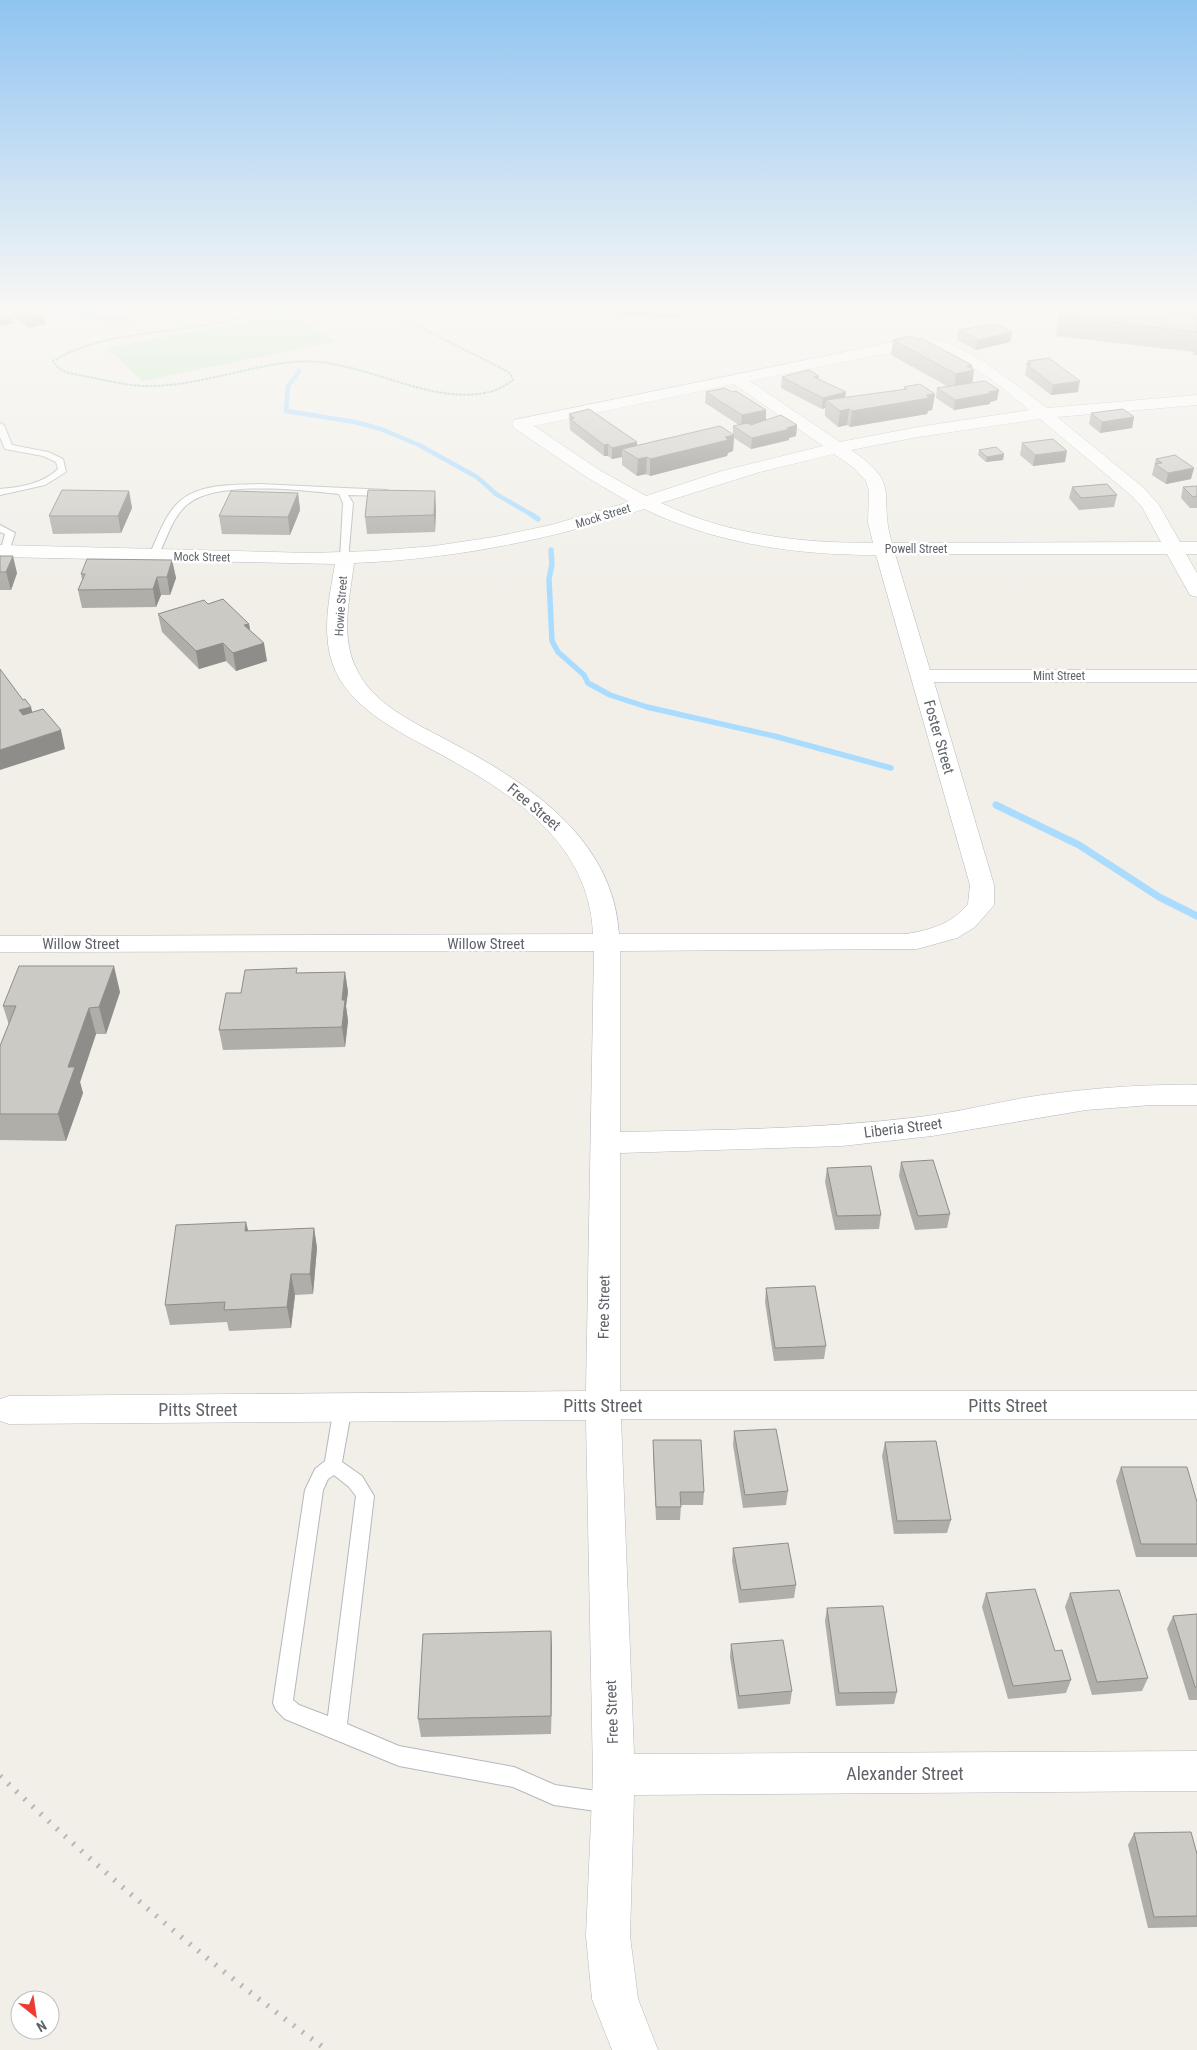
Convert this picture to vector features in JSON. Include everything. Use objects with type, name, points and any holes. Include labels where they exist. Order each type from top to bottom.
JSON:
[{"type":"street","name":"Powell Street","points":[[618,404],[520,424],[569,459],[642,503],[689,524],[745,539],[806,548],[1197,548]]},
{"type":"street","name":"Foster Street","points":[[774,404],[839,447],[872,474],[880,488],[877,515],[884,549],[982,886],[982,905],[968,921]]},
{"type":"street","points":[[1031,404],[1145,498],[1197,591]]},
{"type":"street","name":"Mock Street","points":[[2,551],[345,559],[456,549],[501,542],[556,530],[752,469],[839,447],[943,427],[1042,413],[1153,404]]},
{"type":"street","name":"Howie Street","points":[[345,559],[338,634],[344,667],[353,681]]},
{"type":"street","name":"Mint Street","points":[[921,676],[1197,676]]},
{"type":"street","name":"Free Street","points":[[353,681],[374,705],[395,721],[481,767],[521,792],[556,822],[589,867],[604,910],[607,944],[603,1405],[613,1789],[608,1936],[615,1999],[635,2050]]},
{"type":"street","name":"Willow Street","points":[[0,944],[906,942],[948,934],[968,921]]},
{"type":"street","name":"Liberia Street","points":[[606,1143],[844,1135],[921,1127],[1092,1098],[1145,1093],[1197,1094]]},
{"type":"street","name":"Pitts Street","points":[[9,1410],[603,1405],[1197,1404]]},
{"type":"street","name":"Alexander Street","points":[[613,1789],[1197,1771]]},
{"type":"lane","points":[[0,425],[8,447],[45,454],[60,461],[63,470],[57,476],[34,487],[0,492]]},
{"type":"lane","points":[[154,555],[174,514],[186,501],[202,492],[236,487],[397,493]]},
{"type":"lane","points":[[342,492],[348,503],[345,559]]},
{"type":"lane","points":[[0,528],[10,533],[2,551]]},
{"type":"lane","points":[[344,1408],[333,1464],[321,1474],[314,1490],[283,1703],[292,1712],[399,1756],[514,1777],[554,1795],[613,1789]]},
{"type":"lane","points":[[333,1464],[354,1478],[361,1486],[365,1496],[336,1729]]},
{"type":"building","points":[[724,404],[756,404],[766,410],[742,415]]},
{"type":"building","points":[[831,404],[895,404],[852,411],[849,409],[840,411]]},
{"type":"building","points":[[589,409],[637,442],[612,448],[608,444],[604,445],[570,419],[574,418],[569,414]]},
{"type":"building","points":[[1123,409],[1134,417],[1102,422],[1091,413]]},
{"type":"building","points":[[781,415],[797,425],[787,428],[790,429],[752,438],[733,426],[748,423],[751,425]]},
{"type":"building","points":[[720,426],[734,435],[725,437],[728,440],[650,459],[647,457],[638,459],[622,449]]},
{"type":"building","points":[[1053,439],[1067,451],[1035,455],[1022,443]]},
{"type":"building","points":[[996,447],[1004,454],[987,457],[979,450]]},
{"type":"building","points":[[1175,455],[1194,468],[1168,473],[1155,464],[1162,463],[1156,459]]},
{"type":"building","points":[[1107,484],[1117,495],[1081,498],[1072,487]]},
{"type":"building","points":[[1197,486],[1197,496],[1193,497],[1183,487]]},
{"type":"building","points":[[62,490],[129,491],[118,516],[49,516]]},
{"type":"building","points":[[368,490],[435,491],[434,515],[365,517]]},
{"type":"building","points":[[231,491],[298,493],[288,517],[219,516]]},
{"type":"building","points":[[0,556],[13,556],[6,572],[0,572]]},
{"type":"building","points":[[87,559],[172,560],[167,577],[157,577],[153,589],[78,590],[85,574],[81,574]]},
{"type":"building","points":[[223,599],[249,624],[244,625],[264,643],[233,653],[223,643],[196,651],[158,614],[204,600],[208,604]]},
{"type":"building","points":[[0,669],[23,700],[25,699],[31,707],[19,710],[23,715],[43,709],[61,730],[0,750]]},
{"type":"building","points":[[19,966],[114,966],[99,1007],[89,1008],[68,1067],[75,1067],[58,1114],[0,1114],[0,1046],[16,1006],[3,1006]]},
{"type":"building","points":[[297,968],[296,973],[345,972],[342,1000],[345,1000],[342,1027],[219,1030],[226,993],[241,993],[245,970]]},
{"type":"building","points":[[933,1160],[950,1214],[918,1216],[901,1162]]},
{"type":"building","points":[[871,1166],[881,1215],[837,1216],[827,1168]]},
{"type":"building","points":[[246,1222],[245,1231],[314,1228],[310,1274],[291,1274],[287,1307],[224,1310],[225,1302],[165,1305],[176,1225]]},
{"type":"building","points":[[815,1286],[826,1346],[775,1348],[766,1288]]},
{"type":"building","points":[[776,1429],[788,1491],[745,1495],[734,1431]]},
{"type":"building","points":[[653,1440],[701,1440],[704,1492],[680,1492],[681,1507],[656,1507]]},
{"type":"building","points":[[936,1441],[951,1520],[897,1521],[885,1442]]},
{"type":"building","points":[[1121,1467],[1187,1467],[1197,1502],[1197,1544],[1141,1544]]},
{"type":"building","points":[[788,1543],[796,1585],[741,1590],[733,1548]]},
{"type":"building","points":[[1035,1589],[1055,1651],[1062,1650],[1071,1680],[1013,1686],[986,1593]]},
{"type":"building","points":[[1119,1590],[1148,1678],[1097,1682],[1070,1593]]},
{"type":"building","points":[[883,1606],[897,1692],[839,1693],[827,1608]]},
{"type":"building","points":[[1197,1614],[1197,1687],[1195,1687],[1173,1616]]},
{"type":"building","points":[[551,1631],[551,1716],[418,1719],[423,1634]]},
{"type":"building","points":[[783,1640],[792,1691],[739,1696],[731,1644]]},
{"type":"building","points":[[1191,1832],[1197,1854],[1197,1916],[1154,1917],[1134,1833]]},
{"type":"waterway","points":[[287,404],[286,411],[355,422],[381,429],[419,445],[477,477],[496,494],[534,516]]},
{"type":"waterway","points":[[532,515],[538,519]]},
{"type":"waterway","points":[[551,550],[552,564],[549,579],[552,641],[558,652],[584,675],[588,683],[610,695],[647,707],[774,736],[891,768]]},
{"type":"waterway","points":[[996,805],[1079,845],[1159,897],[1197,916]]},
{"type":"railway","points":[[0,1776],[159,1918],[242,1986],[327,2050]]}]
